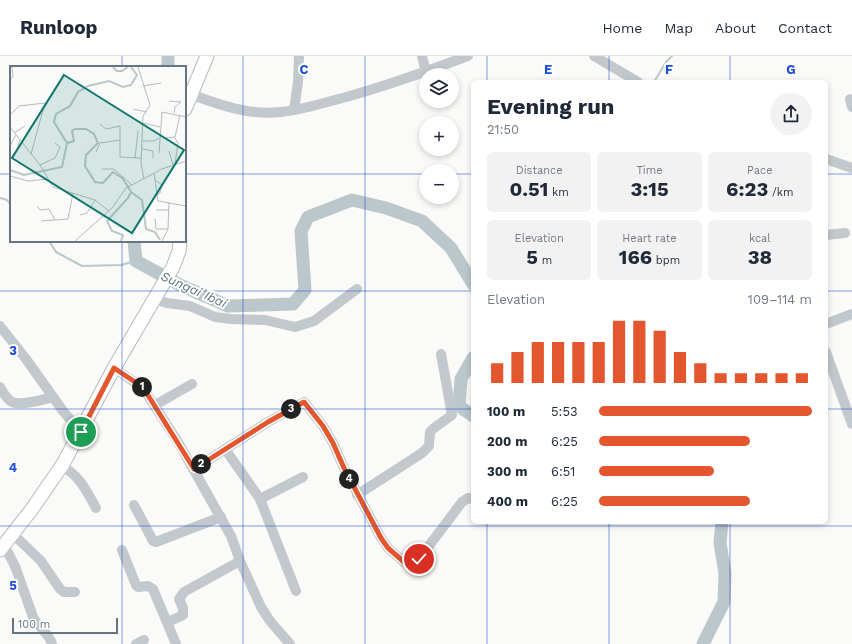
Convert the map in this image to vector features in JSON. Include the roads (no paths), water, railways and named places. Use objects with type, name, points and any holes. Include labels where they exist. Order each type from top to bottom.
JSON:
[{"type":"main road","points":[[186,106],[207,56]]},
{"type":"main road","points":[[2,548],[32,510],[81,432],[114,368],[174,267],[180,242]]},
{"type":"street","points":[[294,110],[298,82],[299,56]]},
{"type":"street","points":[[422,56],[425,68]]},
{"type":"street","points":[[436,68],[468,56]]},
{"type":"street","points":[[594,56],[607,59],[635,80]]},
{"type":"street","points":[[191,94],[237,109],[255,112],[277,112],[307,108],[367,92],[419,74]]},
{"type":"street","points":[[828,160],[852,168]]},
{"type":"street","points":[[828,235],[845,233]]},
{"type":"street","points":[[154,299],[167,303],[190,306],[215,317],[264,320],[295,327],[314,321],[357,289]]},
{"type":"street","points":[[828,323],[852,314]]},
{"type":"street","points":[[0,326],[29,362],[63,411],[81,432]]},
{"type":"street","points":[[357,495],[422,453],[429,446],[430,432],[452,414],[441,354]]},
{"type":"street","points":[[828,358],[852,424]]},
{"type":"street","points":[[114,368],[143,388],[154,405],[194,469],[221,517],[231,536],[240,561],[261,607],[270,621],[290,644]]},
{"type":"street","points":[[154,405],[192,384]]},
{"type":"street","points":[[0,387],[11,402],[33,402],[53,397]]},
{"type":"street","points":[[194,469],[268,422],[304,402],[323,426],[333,443],[357,495],[381,538],[394,554],[407,563],[413,563],[419,559],[462,502],[468,498],[471,499]]},
{"type":"street","points":[[225,449],[260,499],[296,591]]},
{"type":"street","points":[[61,466],[68,469],[76,477],[86,490],[96,508]]},
{"type":"street","points":[[260,499],[303,477]]},
{"type":"street","points":[[134,505],[153,541],[156,542],[221,517]]},
{"type":"street","points":[[13,534],[41,561],[60,590],[64,592],[75,592]]},
{"type":"street","points":[[2,548],[15,566],[33,617],[50,637],[52,644]]},
{"type":"street","points":[[122,550],[136,585],[138,587],[148,586],[153,589],[176,644]]},
{"type":"street","points":[[168,622],[183,615],[183,608],[179,599],[184,592],[240,561]]},
{"type":"waterway","name":"Sungai Ibai","points":[[168,56],[168,66]]},
{"type":"waterway","points":[[655,80],[666,62],[672,56]]},
{"type":"waterway","points":[[0,198],[7,200],[10,204]]},
{"type":"waterway","name":"Sungai Ibai","points":[[134,242],[136,261],[180,285],[228,306],[293,304],[305,290],[301,231],[308,217],[352,200],[386,208],[422,221],[451,248],[471,281]]},
{"type":"waterway","points":[[50,242],[56,252],[82,266],[121,265],[136,261]]},
{"type":"waterway","name":"Sungai Ibai","points":[[471,362],[461,379],[459,406],[471,415]]},
{"type":"waterway","name":"Sungai Ibai","points":[[703,644],[724,602],[725,573],[720,543],[722,524]]}]
